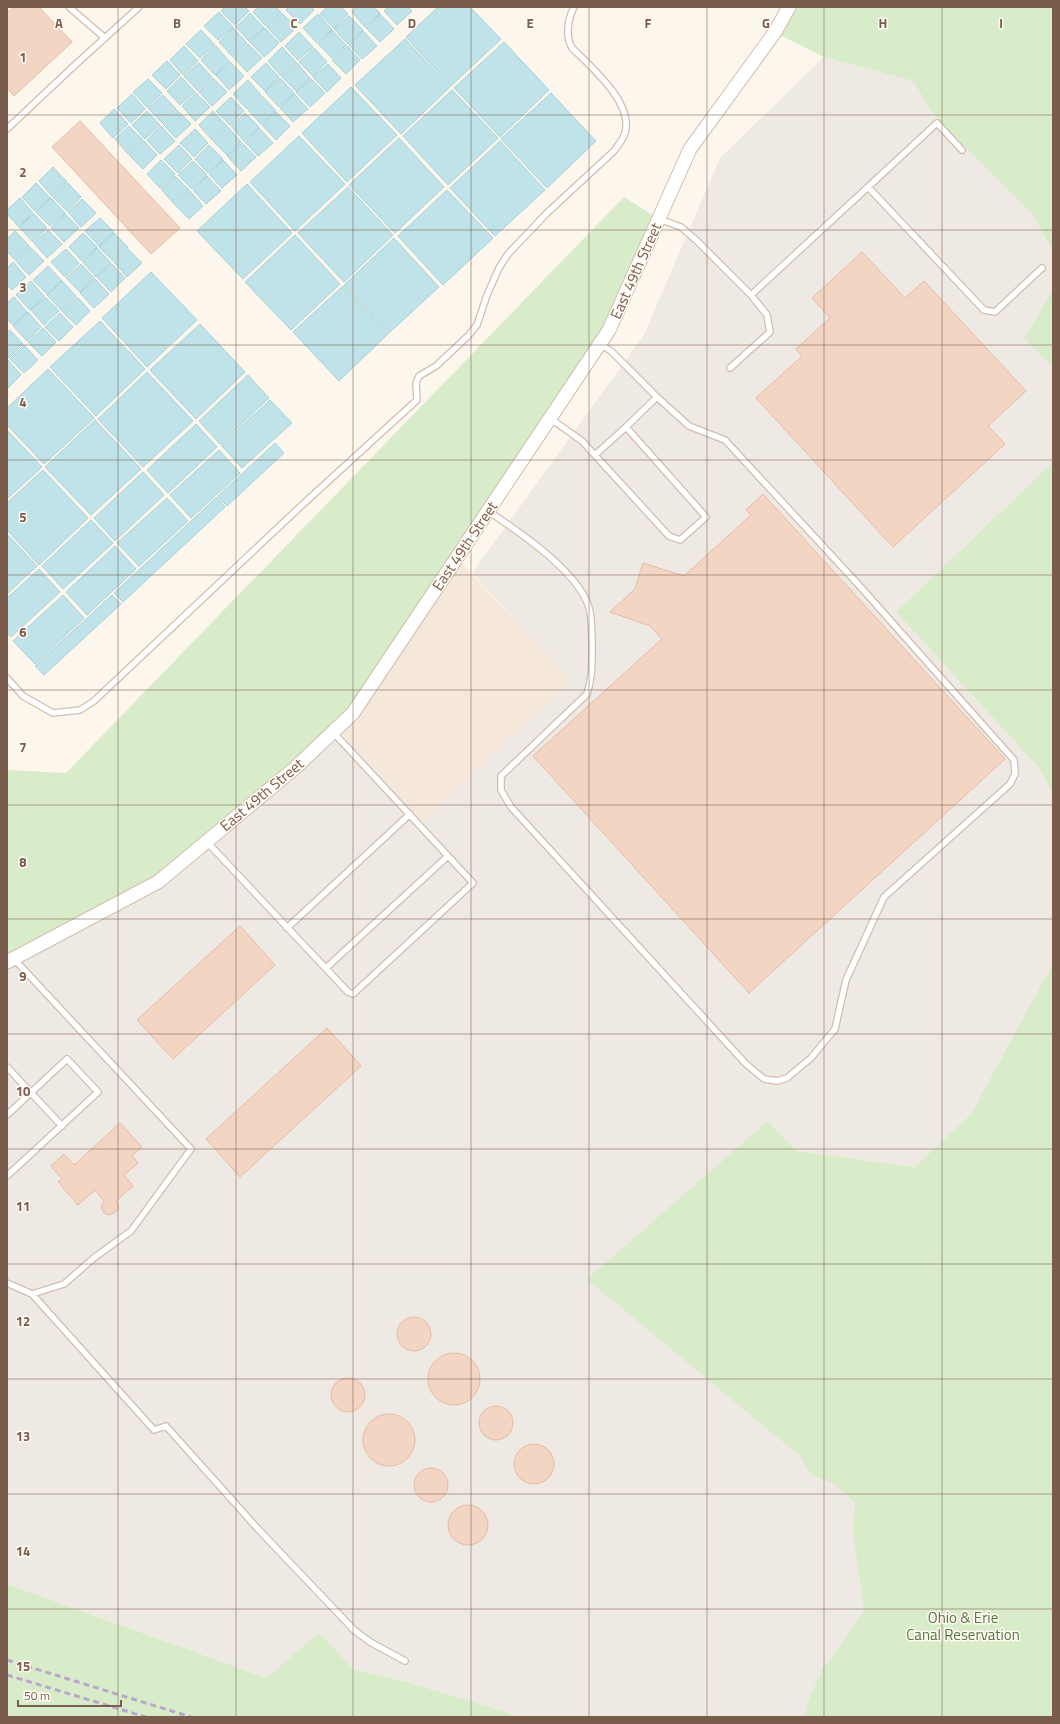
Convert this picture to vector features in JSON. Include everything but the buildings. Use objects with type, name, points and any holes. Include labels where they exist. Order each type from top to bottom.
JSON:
[{"type":"street","name":"East 49th Street","points":[[10,960],[158,882],[295,768],[353,713],[609,330],[690,149],[775,32],[789,7]]},
{"type":"lane","points":[[69,7],[105,38]]},
{"type":"lane","points":[[8,128],[139,7]]},
{"type":"lane","points":[[7,678],[23,696],[53,713],[80,710],[94,701],[301,506],[417,400],[416,383],[419,376],[436,366],[468,336],[477,325],[487,295],[499,268],[508,254],[547,213],[614,151],[626,132],[627,119],[619,100],[568,41],[568,30],[574,7]]},
{"type":"lane","points":[[752,295],[937,123],[962,150]]},
{"type":"lane","points":[[868,187],[984,310],[994,312],[1042,268]]},
{"type":"lane","points":[[659,219],[681,227],[697,241],[752,295],[767,315],[770,332],[730,368]]},
{"type":"lane","points":[[488,511],[549,556],[579,588],[590,612],[592,643],[592,680],[587,694],[501,776],[501,790],[511,807],[746,1064],[764,1079],[776,1081],[787,1078],[811,1058],[835,1029],[846,980],[884,897],[1010,784],[1015,774],[1014,760],[857,583],[725,440],[689,426],[657,397],[611,351],[600,344]]},
{"type":"lane","points":[[595,456],[657,397]]},
{"type":"lane","points":[[550,418],[582,441],[669,536],[680,540],[706,517],[626,427]]},
{"type":"lane","points":[[207,842],[348,992],[353,994],[472,884],[472,880],[333,732]]},
{"type":"lane","points":[[287,928],[410,814]]},
{"type":"lane","points":[[326,968],[448,856]]},
{"type":"lane","points":[[10,960],[123,1075],[191,1149],[131,1231],[95,1257],[64,1284],[32,1294]]},
{"type":"lane","points":[[7,1115],[68,1059],[98,1092],[7,1176]]},
{"type":"lane","points":[[7,1067],[62,1126]]},
{"type":"lane","points":[[7,1283],[32,1294],[154,1430],[166,1426],[258,1529],[354,1630],[370,1642],[405,1661]]},
{"type":"shaded area","points":[[824,57],[913,81],[1033,215],[1053,251],[1053,289],[1024,338],[1053,368],[1053,462],[896,612],[1039,768],[1053,794],[1053,963],[971,1114],[915,1167],[796,1151],[836,1484],[855,1502],[853,1533],[864,1610],[811,1707],[801,1717],[522,1717],[407,1682],[354,1670],[319,1632],[268,1678],[7,1584],[7,962],[333,732],[352,742],[423,822],[570,680],[472,573],[644,335],[720,158]]},
{"type":"shaded area","points":[[457,558],[570,680],[423,822],[337,728]]},
{"type":"green space","points":[[788,7],[1053,7],[1053,251],[1033,215],[934,115],[913,81],[824,57],[776,33]]},
{"type":"green space","points":[[624,197],[659,219],[609,330],[353,713],[158,882],[7,962],[7,770],[66,773]]},
{"type":"green space","points":[[1053,289],[1053,368],[1024,338]]},
{"type":"green space","points":[[1053,462],[1053,794],[1039,768],[896,612]]},
{"type":"green space","name":"Ohio & Erie Canal Reservation","points":[[1053,963],[1053,1717],[801,1717],[808,1710],[806,1706],[822,1670],[841,1645],[864,1610],[853,1533],[855,1502],[831,1482],[812,1476],[801,1457],[587,1279],[768,1121],[796,1151],[915,1167],[971,1114]]},
{"type":"green space","points":[[7,1584],[267,1678],[319,1632],[354,1670],[407,1682],[522,1717],[7,1717]]},
{"type":"water","points":[[225,7],[245,7],[249,11],[235,25],[221,11]]},
{"type":"water","points":[[258,7],[276,7],[281,12],[266,26],[253,12]]},
{"type":"water","points":[[289,7],[311,7],[314,10],[300,24],[286,10]]},
{"type":"water","points":[[327,7],[341,7],[348,14],[334,28],[320,14]]},
{"type":"water","points":[[357,7],[374,7],[380,13],[365,27],[352,12]]},
{"type":"water","points":[[388,7],[408,7],[412,11],[397,25],[384,11]]},
{"type":"water","points":[[438,7],[470,7],[501,39],[451,86],[406,37]]},
{"type":"water","points":[[219,12],[233,27],[218,40],[204,26]]},
{"type":"water","points":[[250,13],[264,28],[249,41],[236,27]]},
{"type":"water","points":[[282,13],[296,28],[281,42],[267,27]]},
{"type":"water","points":[[318,14],[332,29],[317,43],[303,28]]},
{"type":"water","points":[[380,14],[394,29],[380,42],[366,28]]},
{"type":"water","points":[[349,16],[363,30],[348,44],[334,29]]},
{"type":"water","points":[[233,28],[247,43],[233,57],[219,42]]},
{"type":"water","points":[[265,28],[279,43],[264,57],[250,42]]},
{"type":"water","points":[[201,30],[215,45],[200,58],[186,44]]},
{"type":"water","points":[[332,30],[346,45],[332,58],[318,44]]},
{"type":"water","points":[[363,31],[377,46],[362,59],[349,45]]},
{"type":"water","points":[[299,32],[313,47],[298,60],[285,46]]},
{"type":"water","points":[[405,39],[450,87],[401,134],[355,85]]},
{"type":"water","points":[[504,42],[549,90],[500,137],[454,88]]},
{"type":"water","points":[[248,44],[262,58],[247,72],[234,58]]},
{"type":"water","points":[[184,46],[198,61],[183,75],[170,60]]},
{"type":"water","points":[[216,46],[229,61],[215,75],[201,60]]},
{"type":"water","points":[[347,46],[360,60],[346,74],[332,60]]},
{"type":"water","points":[[282,47],[296,62],[281,76],[268,61]]},
{"type":"water","points":[[314,48],[327,62],[313,76],[299,62]]},
{"type":"water","points":[[167,61],[180,75],[166,89],[152,75]]},
{"type":"water","points":[[230,62],[244,76],[229,90],[216,75]]},
{"type":"water","points":[[199,63],[212,77],[198,91],[184,76]]},
{"type":"water","points":[[266,63],[279,77],[265,91],[251,77]]},
{"type":"water","points":[[297,63],[310,78],[296,91],[282,77]]},
{"type":"water","points":[[328,64],[341,78],[327,92],[313,77]]},
{"type":"water","points":[[181,77],[195,92],[180,105],[167,91]]},
{"type":"water","points":[[213,78],[227,92],[212,106],[199,92]]},
{"type":"water","points":[[280,78],[294,93],[279,107],[265,92]]},
{"type":"water","points":[[148,79],[162,93],[147,107],[133,92]]},
{"type":"water","points":[[311,79],[325,93],[310,107],[296,92]]},
{"type":"water","points":[[248,80],[261,95],[247,109],[233,94]]},
{"type":"water","points":[[351,87],[397,135],[347,182],[302,133]]},
{"type":"water","points":[[452,90],[498,138],[448,185],[403,136]]},
{"type":"water","points":[[196,93],[210,107],[195,121],[182,106]]},
{"type":"water","points":[[551,93],[596,141],[547,188],[501,139]]},
{"type":"water","points":[[132,94],[145,109],[131,123],[117,108]]},
{"type":"water","points":[[294,94],[308,109],[293,122],[280,108]]},
{"type":"water","points":[[163,95],[176,109],[162,123],[148,108]]},
{"type":"water","points":[[262,96],[276,111],[261,124],[248,110]]},
{"type":"water","points":[[231,97],[244,111],[230,125],[216,111]]},
{"type":"water","points":[[114,109],[128,124],[113,138],[100,123]]},
{"type":"water","points":[[177,110],[191,124],[176,138],[163,124]]},
{"type":"water","points":[[147,111],[160,125],[145,139],[132,125]]},
{"type":"water","points":[[213,111],[227,126],[212,140],[199,125]]},
{"type":"water","points":[[276,112],[290,126],[276,140],[262,125]]},
{"type":"water","points":[[245,113],[259,127],[244,141],[231,126]]},
{"type":"water","points":[[129,126],[143,140],[128,154],[115,139]]},
{"type":"water","points":[[161,126],[175,141],[160,154],[147,140]]},
{"type":"water","points":[[228,127],[241,142],[227,155],[213,141]]},
{"type":"water","points":[[259,128],[273,143],[258,156],[245,142]]},
{"type":"water","points":[[195,129],[208,143],[194,157],[180,143]]},
{"type":"water","points":[[299,136],[345,184],[295,231],[250,182]]},
{"type":"water","points":[[399,138],[444,187],[395,233],[349,185]]},
{"type":"water","points":[[144,141],[157,155],[143,169],[129,155]]},
{"type":"water","points":[[500,141],[545,190],[495,236],[450,188]]},
{"type":"water","points":[[242,143],[256,157],[241,171],[227,156]]},
{"type":"water","points":[[179,145],[192,159],[178,173],[164,159]]},
{"type":"water","points":[[209,145],[223,159],[208,173],[195,159]]},
{"type":"water","points":[[161,160],[175,174],[160,188],[147,174]]},
{"type":"water","points":[[223,160],[237,175],[222,188],[209,174]]},
{"type":"water","points":[[193,161],[207,175],[192,189],[178,175]]},
{"type":"water","points":[[53,167],[67,182],[52,196],[39,181]]},
{"type":"water","points":[[175,176],[189,190],[174,204],[161,189]]},
{"type":"water","points":[[207,176],[221,191],[206,204],[193,190]]},
{"type":"water","points":[[36,183],[50,198],[35,211],[22,197]]},
{"type":"water","points":[[68,183],[81,197],[67,211],[53,197]]},
{"type":"water","points":[[247,184],[292,233],[243,279],[197,231]]},
{"type":"water","points":[[348,187],[393,235],[344,282],[298,233]]},
{"type":"water","points":[[447,190],[493,238],[443,285],[398,236]]},
{"type":"water","points":[[190,191],[203,206],[189,219],[175,205]]},
{"type":"water","points":[[20,198],[33,213],[19,227],[7,214],[7,210]]},
{"type":"water","points":[[51,198],[65,213],[50,226],[36,212]]},
{"type":"water","points":[[82,199],[96,213],[81,227],[68,212]]},
{"type":"water","points":[[34,214],[47,228],[33,242],[19,227]]},
{"type":"water","points":[[65,214],[79,228],[64,242],[51,228]]},
{"type":"water","points":[[100,218],[114,232],[99,246],[85,231]]},
{"type":"water","points":[[48,230],[62,244],[47,258],[34,243]]},
{"type":"water","points":[[15,231],[29,246],[14,259],[7,251],[7,239]]},
{"type":"water","points":[[83,233],[97,247],[82,261],[69,247]]},
{"type":"water","points":[[114,233],[128,247],[113,261],[99,247]]},
{"type":"water","points":[[295,235],[340,284],[291,330],[245,282]]},
{"type":"water","points":[[394,238],[439,287],[389,333],[344,285]]},
{"type":"water","points":[[30,247],[44,261],[29,275],[15,260]]},
{"type":"water","points":[[97,248],[111,263],[96,277],[83,262]]},
{"type":"water","points":[[66,249],[79,263],[65,277],[51,262]]},
{"type":"water","points":[[128,249],[142,263],[127,277],[114,262]]},
{"type":"water","points":[[13,262],[26,277],[12,290],[7,285],[7,268]]},
{"type":"water","points":[[81,264],[94,278],[80,292],[66,278]]},
{"type":"water","points":[[112,264],[125,278],[111,292],[97,277]]},
{"type":"water","points":[[48,266],[62,281],[47,294],[33,280]]},
{"type":"water","points":[[151,272],[197,320],[147,367],[102,318]]},
{"type":"water","points":[[95,279],[109,294],[94,308],[80,293]]},
{"type":"water","points":[[31,281],[44,296],[30,310],[16,295]]},
{"type":"water","points":[[62,281],[76,296],[61,310],[47,295]]},
{"type":"water","points":[[343,286],[388,334],[339,381],[293,332]]},
{"type":"water","points":[[14,297],[27,312],[13,325],[7,319],[7,303]]},
{"type":"water","points":[[45,297],[59,311],[44,325],[31,310]]},
{"type":"water","points":[[77,297],[90,311],[76,325],[62,311]]},
{"type":"water","points":[[28,312],[41,327],[27,341],[13,326]]},
{"type":"water","points":[[60,313],[73,327],[59,341],[45,327]]},
{"type":"water","points":[[100,321],[145,369],[96,416],[50,367]]},
{"type":"water","points":[[200,324],[245,372],[196,419],[150,370]]},
{"type":"water","points":[[43,328],[56,342],[42,356],[28,342]]},
{"type":"water","points":[[10,330],[23,344],[9,358],[7,356],[7,332]]},
{"type":"water","points":[[24,345],[38,360],[24,373],[10,359]]},
{"type":"water","points":[[8,360],[21,375],[7,389],[7,361]]},
{"type":"water","points":[[48,369],[94,418],[44,464],[7,425],[7,408]]},
{"type":"water","points":[[147,372],[193,421],[143,467],[98,419]]},
{"type":"water","points":[[248,375],[269,398],[220,444],[199,421]]},
{"type":"water","points":[[270,400],[292,423],[242,468],[221,445]]},
{"type":"water","points":[[95,420],[141,469],[91,515],[45,467]]},
{"type":"water","points":[[196,424],[217,447],[168,493],[147,470]]},
{"type":"water","points":[[7,430],[42,467],[7,499]]},
{"type":"water","points":[[275,443],[284,453],[227,506],[218,496]]},
{"type":"water","points":[[219,450],[240,473],[191,518],[170,495]]},
{"type":"water","points":[[43,470],[88,518],[39,565],[7,530],[7,503]]},
{"type":"water","points":[[143,472],[164,495],[115,541],[94,518]]},
{"type":"water","points":[[217,497],[225,507],[123,602],[114,593]]},
{"type":"water","points":[[167,498],[188,521],[139,566],[117,543]]},
{"type":"water","points":[[91,520],[113,543],[63,589],[42,566]]},
{"type":"water","points":[[7,534],[37,566],[7,594]]},
{"type":"water","points":[[115,546],[136,569],[87,615],[66,592]]},
{"type":"water","points":[[39,569],[60,592],[11,637],[7,633],[7,598]]},
{"type":"water","points":[[63,595],[84,618],[35,664],[13,641]]},
{"type":"water","points":[[112,595],[121,604],[44,675],[35,666]]},
{"type":"railway","points":[[7,1660],[191,1717]]},
{"type":"railway","points":[[7,1675],[146,1717]]}]
